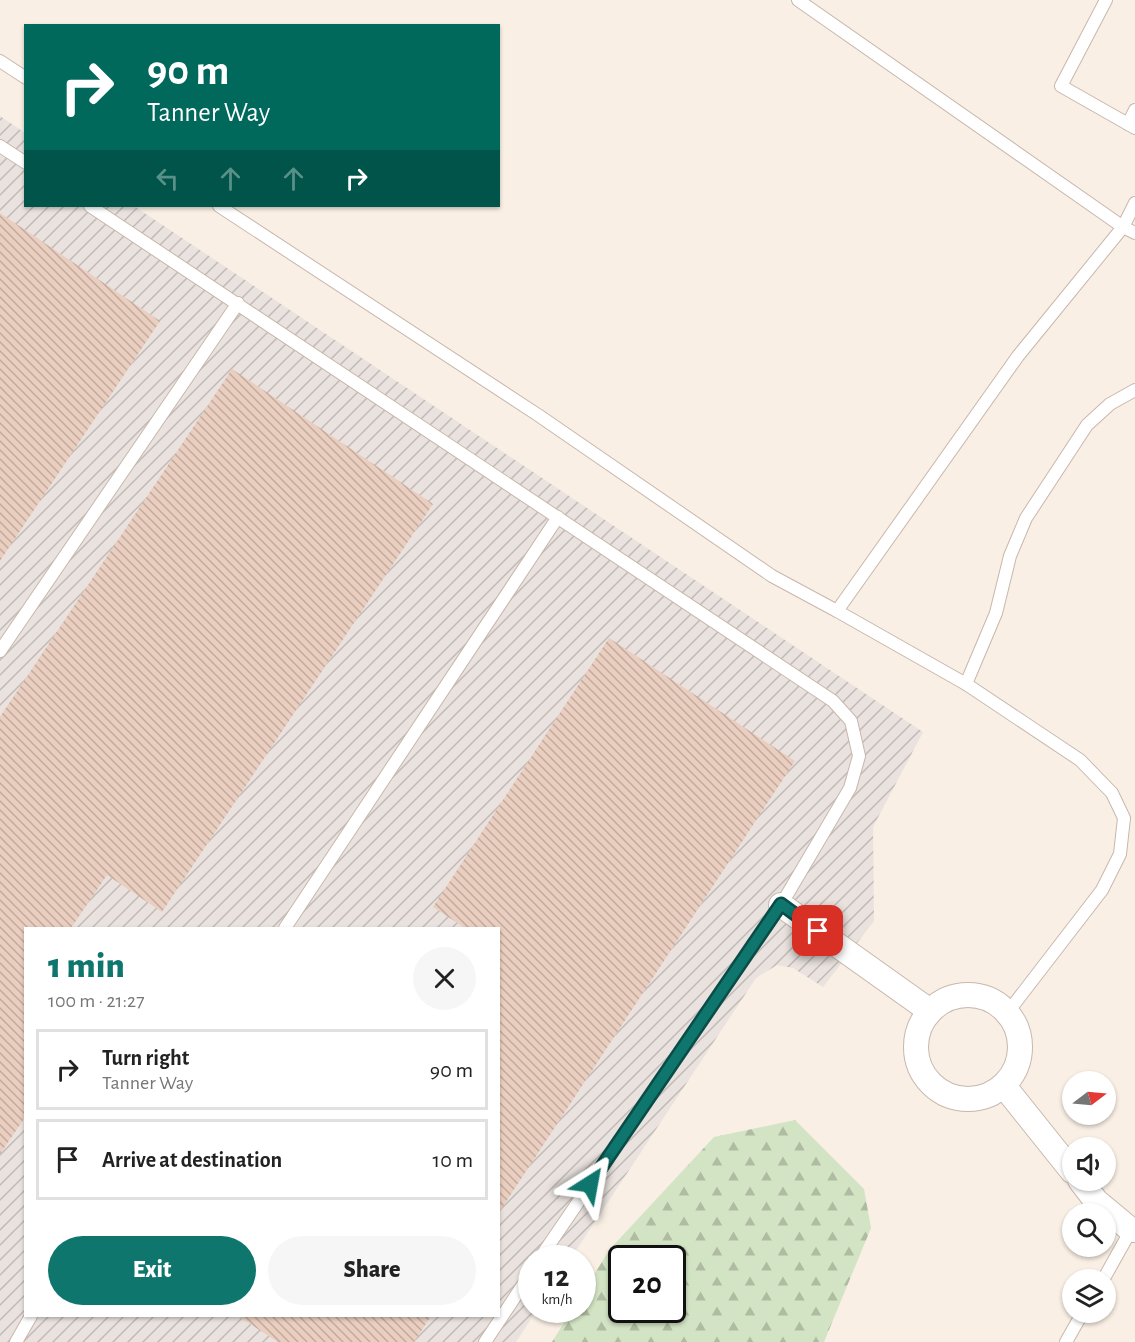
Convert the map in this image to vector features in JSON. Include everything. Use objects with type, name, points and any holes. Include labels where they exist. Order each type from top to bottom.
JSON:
[{"type":"street","points":[[781,904],[930,1011]]},
{"type":"street","points":[[962,995],[980,996],[995,1002],[1008,1012],[1016,1026],[1020,1042],[1020,1058],[1014,1073],[1004,1086],[990,1095],[973,1100],[955,1098],[939,1090],[925,1078],[918,1061],[916,1043],[920,1026],[930,1011],[945,1000],[962,995]]},
{"type":"street","points":[[1004,1086],[1062,1158]]},
{"type":"street","points":[[1088,1191],[1096,1201],[1133,1230]]},
{"type":"lane","points":[[798,0],[1123,227],[1135,233]]},
{"type":"lane","points":[[1106,0],[1061,86],[1132,126],[1135,110]]},
{"type":"lane","points":[[0,61],[24,77]]},
{"type":"lane","points":[[0,146],[24,162]]},
{"type":"lane","points":[[837,611],[1018,356],[1123,227],[1135,203]]},
{"type":"lane","points":[[92,207],[833,701],[851,721],[859,756],[850,788],[781,904],[549,1245]]},
{"type":"lane","points":[[221,207],[538,415],[772,576],[966,684],[1080,760],[1112,793],[1124,818],[1120,854],[1102,890],[1008,1012]]},
{"type":"lane","points":[[0,651],[238,303]]},
{"type":"lane","points":[[966,684],[996,613],[1010,556],[1026,518],[1088,425],[1110,404],[1135,390]]},
{"type":"lane","points":[[286,927],[558,517]]},
{"type":"lane","points":[[1109,1269],[1133,1230]]},
{"type":"lane","points":[[485,1342],[518,1292]]},
{"type":"lane","points":[[16,1342],[30,1317]]},
{"type":"lane","points":[[1066,1342],[1077,1323]]},
{"type":"shaded area","points":[[0,116],[24,132],[24,207],[136,207],[923,732],[873,827],[874,921],[823,987],[793,968],[777,965],[756,978],[580,1245],[518,1245],[518,1323],[528,1323],[516,1342],[0,1342]]},
{"type":"green space","points":[[795,1120],[864,1189],[871,1228],[824,1342],[552,1342],[564,1323],[596,1323],[596,1272],[608,1252],[608,1323],[686,1323],[686,1245],[614,1245],[714,1137]]},
{"type":"building","points":[[0,213],[160,321],[0,561]]},
{"type":"building","points":[[232,369],[433,504],[162,912],[107,875],[72,927],[24,927],[24,1119],[0,1154],[0,717]]},
{"type":"building","points":[[609,638],[795,761],[500,1211],[500,927],[463,927],[433,907]]},
{"type":"building","points":[[240,1317],[430,1317],[414,1342],[278,1342]]},
{"type":"route","points":[[590,1184],[781,904],[818,931]]}]
